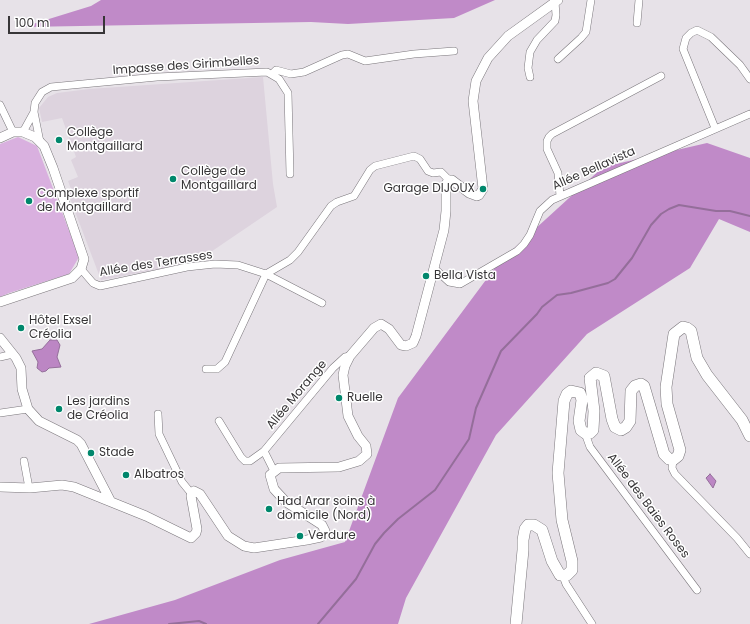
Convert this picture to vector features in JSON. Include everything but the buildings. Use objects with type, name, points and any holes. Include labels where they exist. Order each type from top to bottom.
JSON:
[{"type":"main road","points":[[516,624],[524,550],[523,540],[525,529],[528,525],[534,525],[542,530],[555,569],[560,575],[563,576],[572,570],[572,561],[562,520],[558,473],[564,401],[567,394],[571,391],[580,393],[582,400],[579,421],[581,430],[585,433],[593,430],[594,412],[590,378],[596,373],[604,376],[612,419],[615,427],[621,430],[626,427],[630,421],[631,390],[635,386],[641,384],[647,391],[664,454],[669,459],[673,460],[678,456],[680,450],[667,404],[666,387],[671,344],[674,334],[682,327],[687,328],[691,331],[697,358],[707,375],[742,420],[750,436]]},
{"type":"street","points":[[558,59],[586,32],[591,0]]},
{"type":"street","points":[[636,24],[639,0]]},
{"type":"street","points":[[530,77],[528,68],[530,52],[537,40],[555,21],[557,1]]},
{"type":"street","points":[[206,369],[216,369],[225,362],[266,274],[290,260],[331,206],[337,202],[354,196],[370,170],[380,163],[414,156],[420,159],[428,171],[432,173],[442,172],[449,180],[459,184],[473,196],[480,195],[482,192],[482,178],[472,101],[476,81],[488,58],[508,36],[557,1]]},
{"type":"street","points":[[715,128],[683,49],[686,38],[697,30],[706,34],[728,53],[750,79]]},
{"type":"street","points":[[272,74],[276,70],[291,74],[304,72],[342,55],[348,54],[365,61],[454,51]]},
{"type":"street","name":"Impasse des Girimbelles","points":[[23,132],[34,112],[36,99],[42,92],[51,87],[157,77],[267,72],[280,80],[288,93],[290,174]]},
{"type":"street","points":[[560,196],[558,173],[547,149],[547,141],[549,137],[661,76]]},
{"type":"street","points":[[0,105],[13,132]]},
{"type":"street","points":[[0,302],[72,278],[81,269],[84,259],[84,253],[51,163],[40,142],[34,112]]},
{"type":"street","name":"Allée Bellavista","points":[[434,268],[449,282],[460,284],[517,251],[530,235],[540,211],[560,196],[750,114]]},
{"type":"street","points":[[0,138],[13,132],[23,132],[35,137],[40,142]]},
{"type":"street","points":[[192,493],[194,491],[200,494],[228,536],[244,546],[254,548],[321,537],[325,531],[322,525],[286,502],[274,489],[270,475],[280,468],[339,467],[359,461],[367,454],[366,446],[354,429],[348,416],[343,374],[350,356],[374,328],[381,324],[389,329],[401,344],[406,346],[413,343],[446,220],[446,186],[449,180]]},
{"type":"street","name":"Allée des Terrasses","points":[[81,269],[93,283],[100,286],[187,267],[215,264],[238,265],[266,274],[322,303]]},
{"type":"street","points":[[0,338],[13,354],[21,368],[22,389],[28,409],[39,421],[77,440],[81,444],[110,500]]},
{"type":"street","points":[[0,357],[13,354]]},
{"type":"street","name":"Allée Morange","points":[[219,421],[241,457],[245,461],[250,461],[264,451],[333,368],[345,358],[350,356]]},
{"type":"street","points":[[0,413],[28,409]]},
{"type":"street","points":[[0,487],[29,488],[68,485],[110,500],[190,538],[196,533],[197,529],[192,493],[182,482],[159,434],[158,414]]},
{"type":"street","name":"Allée des Baies Roses","points":[[585,433],[590,447],[697,590]]},
{"type":"street","points":[[264,451],[274,471]]},
{"type":"street","points":[[673,460],[672,468],[675,474],[737,538],[750,554]]},
{"type":"street","points":[[24,461],[29,488]]},
{"type":"street","points":[[563,576],[566,584],[592,624]]},
{"type":"shaded area","points":[[101,0],[495,0],[454,18],[348,24],[311,22],[23,27],[91,6]]},
{"type":"shaded area","name":"Collège de Montgaillard","points":[[263,77],[273,184],[277,207],[196,262],[101,280],[68,193],[71,189],[68,181],[78,177],[71,160],[76,157],[62,118],[42,122],[39,108],[48,97],[57,93],[89,89]]},
{"type":"shaded area","name":"Complexe sportif de Montgaillard","points":[[18,137],[37,146],[79,257],[69,274],[0,297],[0,144]]},
{"type":"shaded area","points":[[707,143],[750,158],[750,232],[719,219],[690,268],[587,334],[496,435],[406,598],[398,624],[89,624],[175,600],[280,560],[345,542],[398,398],[500,261],[603,167]]},
{"type":"shaded area","points":[[50,340],[57,340],[60,345],[57,357],[61,367],[49,368],[42,372],[37,368],[38,362],[32,351],[42,349]]},
{"type":"shaded area","points":[[710,474],[716,481],[713,488],[706,478]]},
{"type":"waterway","points":[[318,624],[356,579],[375,544],[384,533],[398,519],[435,490],[469,439],[476,408],[501,351],[542,307],[557,295],[571,293],[608,283],[615,279],[632,258],[651,225],[661,214],[669,209],[679,205],[716,211],[730,211],[750,216]]},
{"type":"waterway","points":[[169,624],[199,621],[206,624]]},
{"type":"place","name":"Collège Montgaillard","points":[[59,140]]},
{"type":"place","name":"Collège de Montgaillard","points":[[173,179]]},
{"type":"place","name":"Garage DIJOUX","points":[[483,189]]},
{"type":"place","name":"Complexe sportif de Montgaillard","points":[[29,201]]},
{"type":"place","name":"Bella Vista","points":[[426,276]]},
{"type":"place","name":"Hôtel Exsel Créolia","points":[[21,328]]},
{"type":"place","name":"Ruelle","points":[[339,398]]},
{"type":"place","name":"Les jardins de Créolia","points":[[59,409]]},
{"type":"place","name":"Stade","points":[[91,453]]},
{"type":"place","name":"Albatros","points":[[126,475]]},
{"type":"place","name":"Had Arar soins à domicile (Nord)","points":[[269,509]]},
{"type":"place","name":"Verdure","points":[[300,536]]}]
